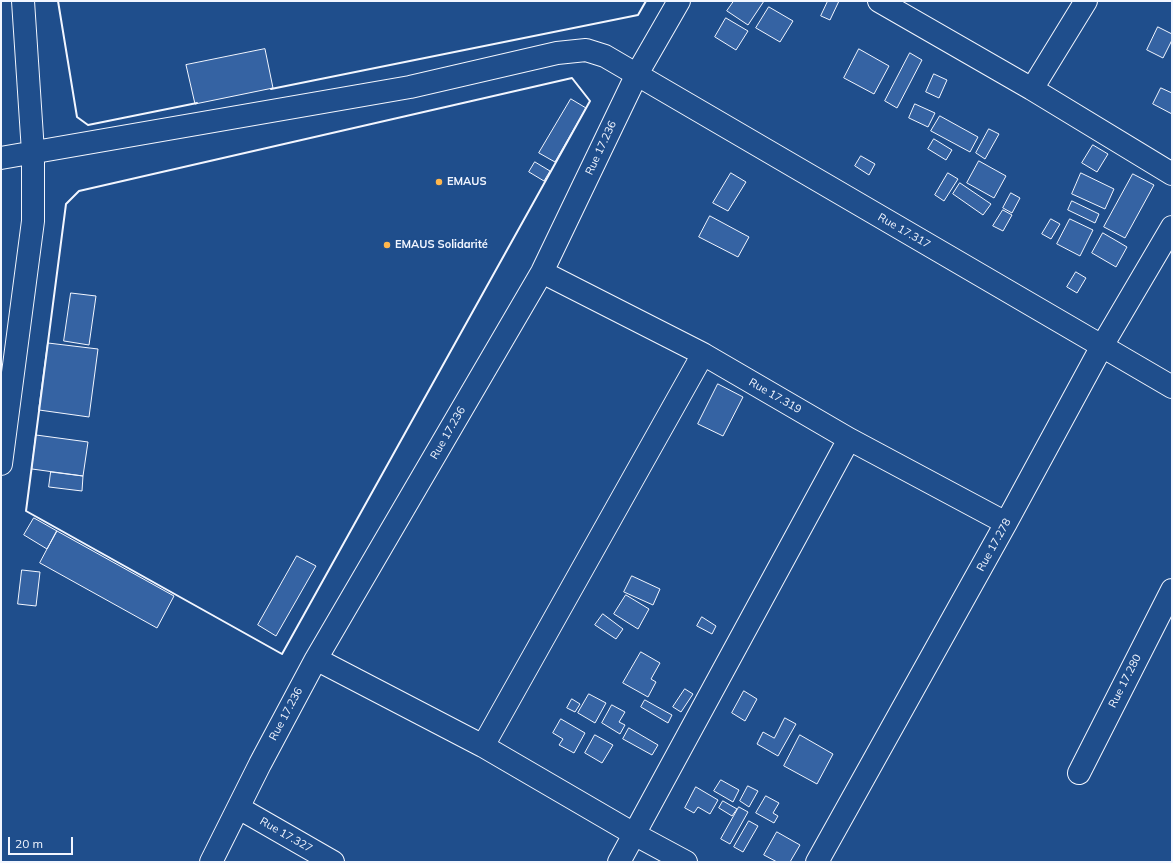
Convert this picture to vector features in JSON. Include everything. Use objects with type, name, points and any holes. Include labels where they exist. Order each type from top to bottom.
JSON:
[{"type":"street","points":[[1,464],[33,221],[33,152],[23,1]]},
{"type":"street","name":"Rue 17.236","points":[[211,862],[260,764],[316,658],[542,272],[637,74],[678,1]]},
{"type":"street","points":[[1032,89],[1086,1]]},
{"type":"street","points":[[882,2],[1032,89],[1172,174]]},
{"type":"street","name":"Rue 17.317","points":[[1,158],[410,87],[557,52],[586,50],[606,56],[1172,386]]},
{"type":"street","name":"Rue 17.278","points":[[817,862],[1006,523],[1102,346],[1172,228]]},
{"type":"street","name":"Rue 17.319","points":[[542,272],[703,354],[849,439],[1006,523]]},
{"type":"street","points":[[484,746],[703,354]]},
{"type":"street","points":[[619,862],[849,439]]},
{"type":"street","name":"Rue 17.280","points":[[1079,773],[1172,590]]},
{"type":"street","points":[[316,658],[484,746],[634,834],[686,862]]},
{"type":"street","name":"Rue 17.327","points":[[239,808],[333,862]]},
{"type":"building","points":[[734,1],[764,1],[748,25],[727,11]]},
{"type":"building","points":[[828,1],[839,1],[830,20],[821,16]]},
{"type":"building","points":[[769,7],[793,21],[780,42],[756,28]]},
{"type":"building","points":[[726,18],[748,31],[736,50],[715,37]]},
{"type":"building","points":[[1158,27],[1172,34],[1172,40],[1163,58],[1147,50]]},
{"type":"building","points":[[265,49],[273,88],[195,104],[186,65]]},
{"type":"building","points":[[859,49],[889,66],[874,94],[844,78]]},
{"type":"building","points":[[910,53],[922,60],[897,108],[885,101]]},
{"type":"building","points":[[934,74],[947,80],[939,98],[926,92]]},
{"type":"building","points":[[1161,88],[1172,93],[1172,114],[1153,104]]},
{"type":"building","points":[[571,99],[586,108],[555,162],[539,153]]},
{"type":"building","points":[[915,104],[935,113],[928,127],[909,118]]},
{"type":"building","points":[[940,116],[978,137],[970,152],[931,131]]},
{"type":"building","points":[[989,129],[999,134],[985,159],[976,153]]},
{"type":"building","points":[[934,139],[952,150],[946,160],[928,149]]},
{"type":"building","points":[[1093,145],[1108,154],[1097,172],[1082,163]]},
{"type":"building","points":[[861,156],[875,164],[869,175],[855,166]]},
{"type":"building","points":[[979,161],[1006,176],[994,198],[967,183]]},
{"type":"building","points":[[535,162],[550,171],[544,181],[529,172]]},
{"type":"building","points":[[731,173],[746,182],[728,211],[713,203]]},
{"type":"building","points":[[948,173],[958,179],[944,201],[935,195]]},
{"type":"building","points":[[1081,173],[1114,189],[1105,209],[1072,194]]},
{"type":"building","points":[[1133,174],[1154,185],[1125,238],[1104,227]]},
{"type":"building","points":[[960,183],[991,204],[983,215],[953,194]]},
{"type":"building","points":[[1011,193],[1020,198],[1012,213],[1003,208]]},
{"type":"building","points":[[1072,201],[1099,214],[1095,223],[1068,210]]},
{"type":"building","points":[[1003,210],[1012,215],[1003,231],[993,226]]},
{"type":"building","points":[[710,216],[749,237],[738,257],[699,237]]},
{"type":"building","points":[[1051,219],[1060,224],[1051,239],[1042,234]]},
{"type":"building","points":[[1070,219],[1093,230],[1080,256],[1057,244]]},
{"type":"building","points":[[1103,233],[1127,247],[1116,267],[1092,253]]},
{"type":"building","points":[[1076,272],[1086,278],[1077,293],[1067,287]]},
{"type":"building","points":[[71,293],[96,296],[89,345],[64,341]]},
{"type":"building","points":[[48,343],[98,349],[89,417],[39,410]]},
{"type":"building","points":[[718,384],[743,397],[723,436],[698,424]]},
{"type":"building","points":[[36,435],[88,442],[83,476],[32,469]]},
{"type":"building","points":[[51,472],[83,476],[82,491],[49,487]]},
{"type":"building","points":[[34,518],[57,531],[47,549],[24,535]]},
{"type":"building","points":[[57,531],[174,596],[157,628],[40,563]]},
{"type":"building","points":[[297,556],[316,566],[276,636],[258,625]]},
{"type":"building","points":[[22,570],[40,572],[36,606],[18,604]]},
{"type":"building","points":[[632,576],[660,589],[653,605],[624,592]]},
{"type":"building","points":[[626,595],[649,609],[638,629],[614,614]]},
{"type":"building","points":[[603,614],[623,629],[616,639],[595,625]]},
{"type":"building","points":[[702,617],[716,626],[712,634],[697,626]]},
{"type":"building","points":[[641,652],[660,663],[651,679],[656,682],[648,697],[623,683]]},
{"type":"building","points":[[685,689],[693,694],[681,712],[673,707]]},
{"type":"building","points":[[744,691],[757,699],[745,721],[732,713]]},
{"type":"building","points":[[589,694],[606,703],[595,723],[578,713]]},
{"type":"building","points":[[572,699],[580,704],[575,712],[567,708]]},
{"type":"building","points":[[645,700],[672,715],[668,723],[641,707]]},
{"type":"building","points":[[612,705],[625,712],[619,722],[625,725],[620,734],[602,723]]},
{"type":"building","points":[[785,718],[796,724],[778,756],[757,744],[763,732],[774,738]]},
{"type":"building","points":[[561,719],[585,733],[574,753],[559,745],[563,739],[553,733]]},
{"type":"building","points":[[629,728],[658,745],[652,755],[623,739]]},
{"type":"building","points":[[595,735],[613,745],[602,763],[585,753]]},
{"type":"building","points":[[800,735],[833,754],[817,784],[784,766]]},
{"type":"building","points":[[721,780],[739,790],[733,802],[714,791]]},
{"type":"building","points":[[748,786],[758,791],[749,807],[740,801]]},
{"type":"building","points":[[696,787],[718,800],[710,814],[698,807],[694,813],[685,808]]},
{"type":"building","points":[[766,796],[779,803],[773,813],[778,816],[774,823],[756,813]]},
{"type":"building","points":[[723,801],[737,809],[732,816],[719,808]]},
{"type":"building","points":[[739,807],[748,812],[730,844],[721,839]]},
{"type":"building","points":[[749,821],[758,826],[743,852],[734,847]]},
{"type":"building","points":[[777,832],[800,845],[790,862],[777,862],[764,855]]},
{"type":"wall","points":[[58,1],[77,117],[88,125],[197,103]]},
{"type":"wall","points":[[271,89],[638,15],[646,1]]},
{"type":"wall","points":[[572,78],[590,101],[282,654],[26,511],[66,204],[79,191],[572,78]]},
{"type":"place","name":"EMAUS","points":[[439,182]]},
{"type":"place","name":"EMAUS Solidarité","points":[[387,245]]}]
